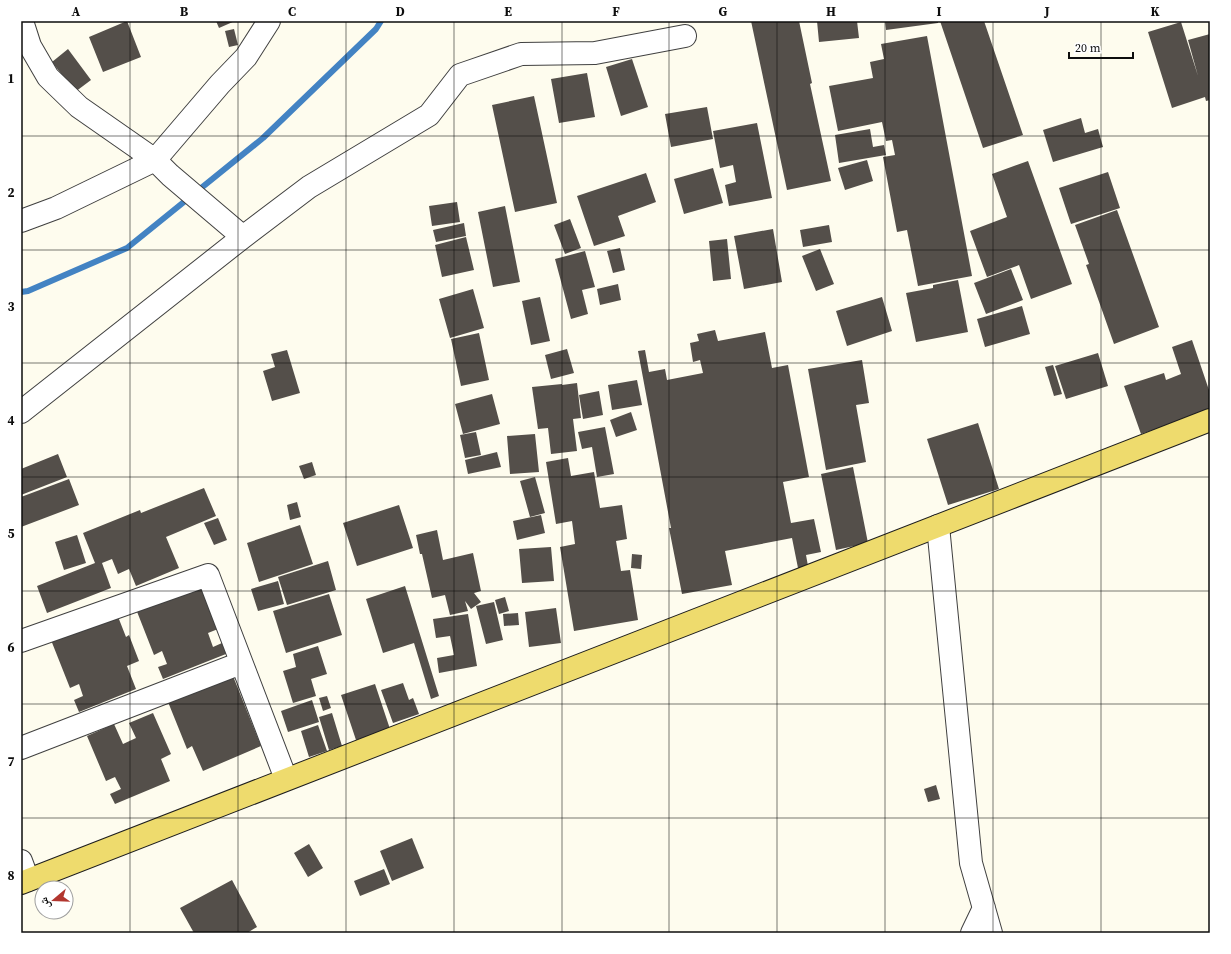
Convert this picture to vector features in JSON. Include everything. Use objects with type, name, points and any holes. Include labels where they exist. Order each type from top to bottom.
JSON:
[{"type":"main road","points":[[23,874],[286,779],[1210,420]]},
{"type":"street","points":[[22,21],[30,46],[48,77],[79,107],[162,167],[243,237]]},
{"type":"street","points":[[21,221],[162,167],[220,84],[246,57],[269,21]]},
{"type":"street","points":[[21,412],[243,237],[309,187],[429,115],[460,75],[521,54],[594,53],[685,36]]},
{"type":"street","points":[[938,526],[971,862],[991,933]]},
{"type":"street","points":[[21,641],[208,575],[286,779]]},
{"type":"street","points":[[21,748],[241,663]]},
{"type":"street","points":[[972,933],[984,908]]},
{"type":"building","points":[[127,21],[141,57],[103,72],[89,37]]},
{"type":"building","points":[[216,21],[235,21],[219,28]]},
{"type":"building","points":[[751,21],[799,21],[812,83],[810,84],[831,181],[787,190]]},
{"type":"building","points":[[817,21],[857,21],[859,38],[819,42]]},
{"type":"building","points":[[885,21],[938,21],[938,23],[886,30]]},
{"type":"building","points":[[940,21],[984,21],[1023,135],[983,148]]},
{"type":"building","points":[[1181,22],[1198,76],[1188,40],[1210,34],[1210,100],[1206,101],[1205,97],[1172,108],[1148,32]]},
{"type":"building","points":[[234,29],[238,45],[229,47],[225,31]]},
{"type":"building","points":[[927,36],[972,276],[918,286],[907,230],[897,232],[883,157],[895,155],[892,140],[886,141],[882,122],[838,131],[829,86],[873,78],[870,62],[884,59],[881,44]]},
{"type":"building","points":[[68,49],[91,80],[75,92],[52,62]]},
{"type":"building","points":[[632,59],[648,107],[621,116],[606,67]]},
{"type":"building","points":[[587,73],[595,117],[559,123],[551,79]]},
{"type":"building","points":[[534,96],[557,203],[515,212],[492,105]]},
{"type":"building","points":[[707,107],[713,139],[671,147],[665,114]]},
{"type":"building","points":[[1081,118],[1085,133],[1098,129],[1103,147],[1053,162],[1043,130]]},
{"type":"building","points":[[757,123],[772,198],[729,206],[725,185],[736,182],[733,165],[720,168],[713,131]]},
{"type":"building","points":[[870,129],[873,147],[884,145],[886,155],[839,163],[835,135]]},
{"type":"building","points":[[867,160],[873,181],[845,190],[838,168]]},
{"type":"building","points":[[1028,161],[1072,284],[1031,299],[1019,265],[987,277],[970,231],[1007,217],[992,174]]},
{"type":"building","points":[[713,168],[723,203],[684,214],[674,179]]},
{"type":"building","points":[[1108,172],[1120,208],[1071,224],[1059,188]]},
{"type":"building","points":[[646,173],[656,202],[618,216],[625,236],[594,246],[577,196]]},
{"type":"building","points":[[457,202],[460,222],[432,226],[429,206]]},
{"type":"building","points":[[505,206],[520,282],[493,287],[478,212]]},
{"type":"building","points":[[1117,210],[1159,327],[1114,344],[1086,265],[1089,264],[1075,225]]},
{"type":"building","points":[[570,219],[581,248],[565,254],[554,225]]},
{"type":"building","points":[[464,223],[466,236],[436,242],[433,230]]},
{"type":"building","points":[[829,225],[832,242],[803,247],[800,230]]},
{"type":"building","points":[[773,229],[782,282],[744,289],[734,236]]},
{"type":"building","points":[[466,237],[474,270],[442,277],[435,245]]},
{"type":"building","points":[[727,239],[731,279],[713,281],[709,241]]},
{"type":"building","points":[[620,248],[625,270],[613,273],[607,251]]},
{"type":"building","points":[[820,249],[834,284],[816,291],[802,256]]},
{"type":"building","points":[[585,251],[595,287],[582,290],[588,314],[571,319],[555,259]]},
{"type":"building","points":[[1011,269],[1023,300],[986,314],[974,283]]},
{"type":"building","points":[[958,280],[968,332],[916,342],[906,293],[933,288],[933,285]]},
{"type":"building","points":[[618,284],[621,300],[600,305],[597,289]]},
{"type":"building","points":[[473,289],[484,328],[450,338],[439,299]]},
{"type":"building","points":[[540,297],[550,341],[531,345],[522,301]]},
{"type":"building","points":[[882,297],[892,331],[847,346],[836,311]]},
{"type":"building","points":[[1022,306],[1030,334],[985,347],[977,319]]},
{"type":"building","points":[[715,330],[718,341],[765,332],[772,368],[788,365],[809,477],[783,482],[791,523],[814,519],[821,552],[806,555],[808,566],[798,568],[792,538],[725,551],[732,585],[682,594],[638,351],[645,350],[649,372],[665,369],[667,380],[703,373],[700,360],[693,362],[690,343],[699,341],[697,334]]},
{"type":"building","points":[[479,333],[489,380],[461,386],[451,339]]},
{"type":"building","points":[[1192,340],[1210,393],[1210,411],[1141,434],[1124,386],[1164,373],[1166,380],[1181,374],[1172,347]]},
{"type":"building","points":[[567,349],[574,373],[551,379],[545,355]]},
{"type":"building","points":[[287,350],[300,393],[272,401],[263,371],[275,367],[271,354]]},
{"type":"building","points":[[1098,353],[1108,386],[1066,399],[1055,366]]},
{"type":"building","points":[[862,360],[869,403],[856,405],[866,462],[826,470],[808,369]]},
{"type":"building","points":[[1053,365],[1062,394],[1054,396],[1045,367]]},
{"type":"building","points":[[637,380],[642,405],[612,410],[608,385]]},
{"type":"building","points":[[577,383],[581,418],[573,419],[577,451],[551,454],[548,428],[538,429],[532,387]]},
{"type":"building","points":[[599,391],[603,415],[583,419],[579,395]]},
{"type":"building","points":[[492,394],[500,424],[463,434],[455,404]]},
{"type":"building","points":[[631,412],[637,430],[616,437],[610,420]]},
{"type":"building","points":[[978,423],[999,489],[948,505],[927,439]]},
{"type":"building","points":[[605,427],[614,474],[597,477],[592,447],[582,449],[578,432]]},
{"type":"building","points":[[476,432],[481,455],[465,458],[460,435]]},
{"type":"building","points":[[535,434],[539,472],[510,474],[507,436]]},
{"type":"building","points":[[497,452],[501,467],[468,474],[465,460]]},
{"type":"building","points":[[58,454],[67,477],[21,495],[21,469]]},
{"type":"building","points":[[568,458],[571,476],[594,472],[600,508],[622,505],[627,539],[616,541],[621,571],[630,570],[638,620],[574,631],[560,547],[575,544],[572,521],[556,524],[546,462]]},
{"type":"building","points":[[312,462],[316,475],[304,479],[299,466]]},
{"type":"building","points":[[853,467],[868,543],[836,550],[821,474]]},
{"type":"building","points":[[535,477],[545,513],[530,517],[520,481]]},
{"type":"building","points":[[69,479],[79,505],[21,527],[21,497]]},
{"type":"building","points":[[204,488],[216,516],[166,537],[179,568],[136,586],[129,569],[118,574],[112,559],[102,563],[111,588],[47,613],[37,586],[95,563],[83,533],[140,510],[141,513]]},
{"type":"building","points":[[297,502],[301,517],[290,520],[287,505]]},
{"type":"building","points":[[399,505],[413,548],[357,566],[343,523]]},
{"type":"building","points":[[541,515],[545,533],[517,540],[513,521]]},
{"type":"building","points":[[218,518],[227,540],[214,545],[204,523]]},
{"type":"building","points":[[300,525],[313,564],[259,582],[247,543]]},
{"type":"building","points":[[437,530],[443,560],[473,553],[481,591],[474,593],[481,602],[471,609],[465,601],[468,611],[450,615],[445,595],[432,598],[416,535]]},
{"type":"building","points":[[77,535],[86,563],[64,570],[55,542]]},
{"type":"building","points":[[551,547],[554,581],[522,583],[519,549]]},
{"type":"building","points":[[632,554],[642,555],[641,569],[631,568]]},
{"type":"building","points":[[328,561],[336,590],[287,605],[278,577]]},
{"type":"building","points":[[198,579],[218,629],[208,633],[213,647],[222,643],[226,654],[163,679],[158,667],[167,664],[162,651],[154,655],[134,604]]},
{"type":"building","points":[[278,581],[284,604],[258,611],[251,589]]},
{"type":"building","points":[[405,586],[439,696],[431,699],[414,643],[383,653],[366,599]]},
{"type":"building","points":[[329,594],[342,635],[286,653],[273,611]]},
{"type":"building","points":[[505,597],[509,611],[499,614],[495,600]]},
{"type":"building","points":[[494,602],[503,640],[486,644],[476,606]]},
{"type":"building","points":[[556,608],[561,643],[529,647],[525,612]]},
{"type":"building","points":[[115,609],[126,637],[129,635],[139,661],[127,666],[136,689],[79,712],[74,700],[83,696],[79,684],[70,688],[49,635]]},
{"type":"building","points":[[518,613],[519,625],[504,626],[503,614]]},
{"type":"building","points":[[468,614],[477,666],[439,673],[437,658],[454,655],[450,636],[436,638],[433,619]]},
{"type":"building","points":[[318,646],[327,674],[311,679],[316,696],[293,703],[283,671],[296,667],[293,654]]},
{"type":"building","points":[[231,671],[261,746],[203,771],[192,746],[187,749],[166,697]]},
{"type":"building","points":[[403,683],[409,700],[413,698],[419,714],[393,723],[381,690]]},
{"type":"building","points":[[375,684],[390,729],[356,740],[341,695]]},
{"type":"building","points":[[327,696],[331,708],[323,711],[319,698]]},
{"type":"building","points":[[312,700],[319,722],[288,732],[281,711]]},
{"type":"building","points":[[153,713],[171,754],[161,759],[170,781],[115,804],[110,794],[121,789],[115,777],[106,781],[87,736],[114,724],[123,744],[136,738],[129,723]]},
{"type":"building","points":[[332,713],[342,746],[329,750],[319,717]]},
{"type":"building","points":[[318,725],[327,751],[309,757],[301,731]]},
{"type":"building","points":[[936,785],[940,799],[928,802],[924,789]]},
{"type":"building","points":[[412,838],[424,868],[392,881],[380,851]]},
{"type":"building","points":[[309,844],[323,868],[308,877],[294,853]]},
{"type":"building","points":[[384,869],[390,884],[360,896],[354,881]]},
{"type":"building","points":[[232,880],[257,927],[247,933],[194,933],[180,908]]},
{"type":"waterway","points":[[21,292],[28,291],[127,248],[263,138],[376,29],[381,21]]}]
